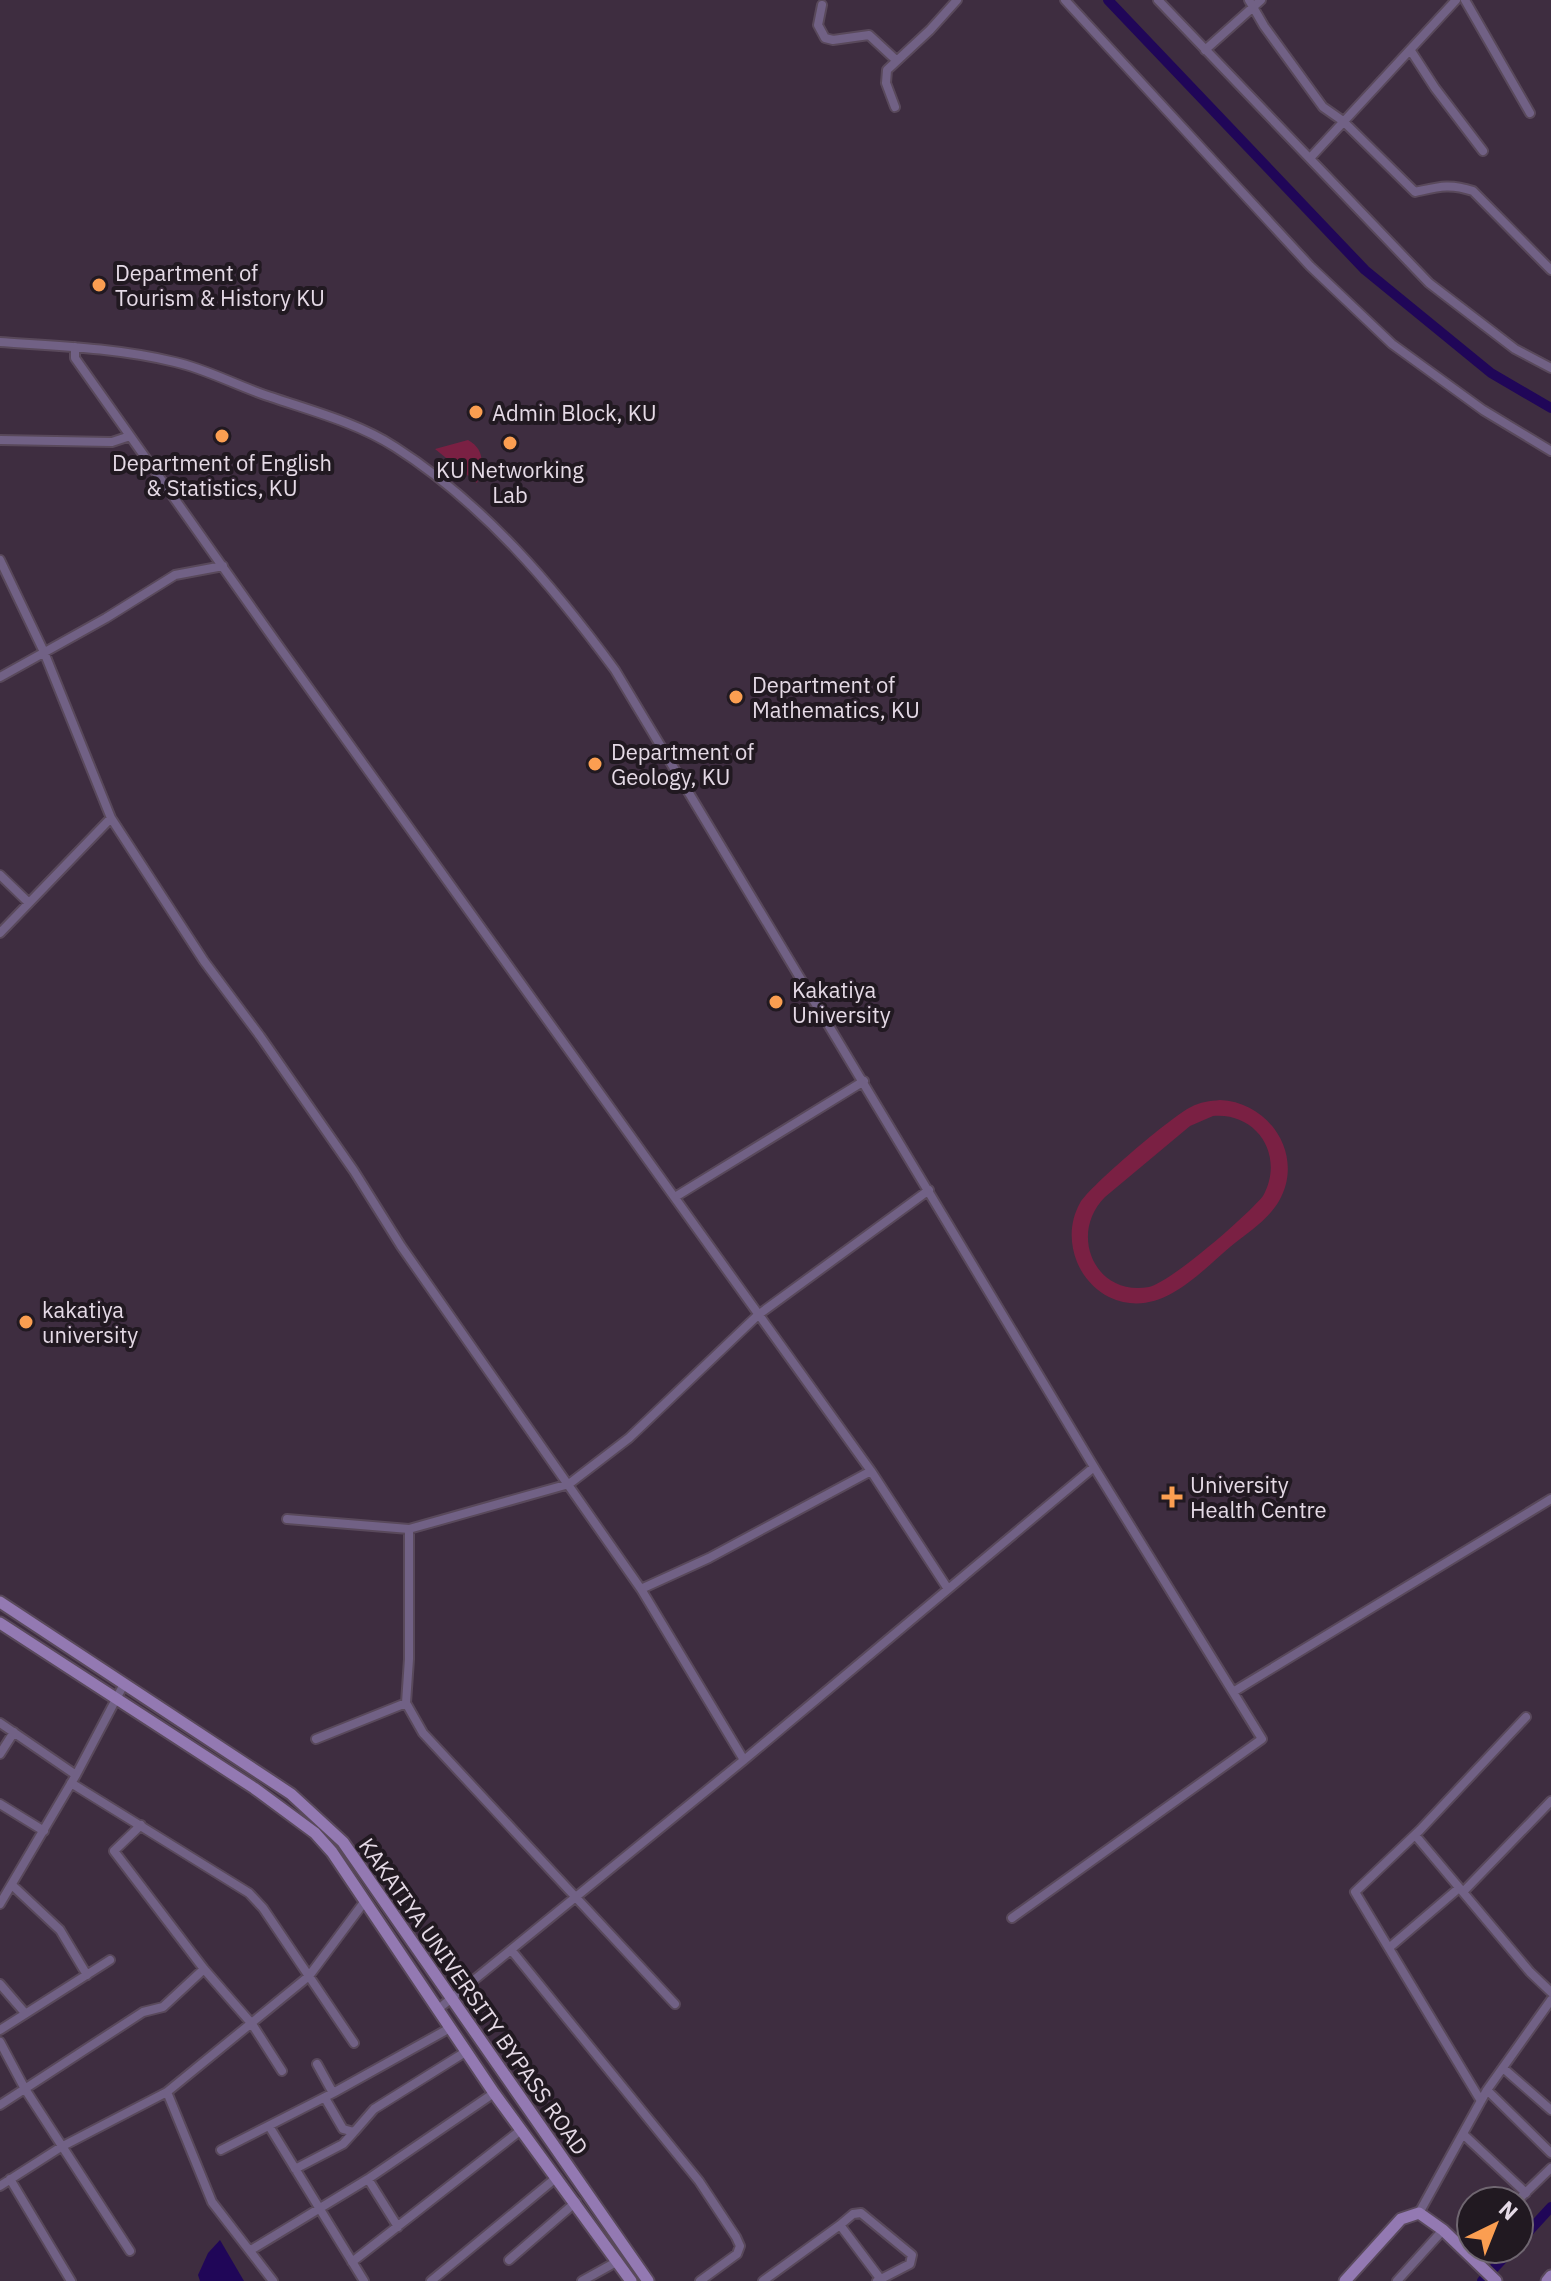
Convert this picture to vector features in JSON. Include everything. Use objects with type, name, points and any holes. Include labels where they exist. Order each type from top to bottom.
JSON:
[{"type":"main road","name":"KAKATIYA UNIVERSITY BYPASS ROAD","points":[[0,1602],[291,1794],[330,1828],[362,1867],[648,2281]]},
{"type":"main road","name":"KAKATIYA UNIVERSITY BYPASS ROAD","points":[[0,1623],[254,1788],[315,1833],[332,1852],[494,2093],[631,2281]]},
{"type":"main road","points":[[1345,2281],[1401,2219],[1419,2213],[1455,2239]]},
{"type":"main road","points":[[1482,2265],[1496,2281]]},
{"type":"main road","points":[[1547,2281],[1551,2276]]},
{"type":"street","points":[[895,107],[885,78],[887,70],[957,0]]},
{"type":"street","points":[[1065,0],[1310,266],[1392,344],[1483,410],[1551,451]]},
{"type":"street","points":[[1158,0],[1429,283],[1515,349],[1551,367]]},
{"type":"street","points":[[1465,0],[1530,113]]},
{"type":"street","points":[[1311,157],[1411,51],[1453,1]]},
{"type":"street","points":[[1205,50],[1255,2],[1264,26],[1323,107],[1343,121],[1415,192],[1425,187],[1456,186],[1473,191],[1551,270]]},
{"type":"street","points":[[822,5],[818,25],[825,38],[833,40],[869,35],[896,60]]},
{"type":"street","points":[[1411,51],[1483,151]]},
{"type":"street","points":[[0,342],[110,350],[177,362],[363,430],[401,451],[471,507],[540,574],[615,670],[1094,1467],[1262,1739],[1012,1918]]},
{"type":"street","points":[[75,347],[75,358],[871,1471],[948,1589]]},
{"type":"street","points":[[0,440],[112,442],[130,436]]},
{"type":"street","points":[[0,560],[44,652],[111,818],[204,961],[277,1060],[354,1171],[401,1246],[641,1589],[744,1760]]},
{"type":"street","points":[[0,677],[175,575],[223,566]]},
{"type":"street","points":[[0,933],[111,818]]},
{"type":"street","points":[[0,875],[29,903]]},
{"type":"street","points":[[675,1197],[864,1081]]},
{"type":"street","points":[[287,1519],[409,1529],[569,1484],[629,1438],[758,1315],[929,1190]]},
{"type":"street","points":[[437,2010],[744,1760],[1094,1467]]},
{"type":"street","points":[[641,1589],[709,1558],[871,1471]]},
{"type":"street","points":[[1233,1692],[1551,1499]]},
{"type":"street","points":[[409,1529],[406,1703],[423,1733],[675,2004]]},
{"type":"street","points":[[0,1904],[74,1779],[124,1684]]},
{"type":"street","points":[[316,1739],[406,1703]]},
{"type":"street","points":[[1481,2101],[1355,1892],[1507,1741],[1526,1717]]},
{"type":"street","points":[[0,1723],[141,1825],[249,1893],[263,1908],[354,2043]]},
{"type":"street","points":[[0,1754],[14,1732]]},
{"type":"street","points":[[1390,1947],[1461,1890],[1551,1801]]},
{"type":"street","points":[[0,1804],[44,1831]]},
{"type":"street","points":[[141,1825],[114,1851],[204,1969],[252,2024],[282,2071]]},
{"type":"street","points":[[1415,1835],[1530,1972],[1551,1992]]},
{"type":"street","points":[[12,1885],[60,1930],[87,1975]]},
{"type":"street","points":[[0,2186],[61,2147],[167,2092],[309,1976],[365,1901]]},
{"type":"street","points":[[512,1951],[699,2181],[736,2237],[740,2246],[737,2254],[700,2281]]},
{"type":"street","points":[[0,2030],[110,1960]]},
{"type":"street","points":[[0,2105],[143,2012],[163,2007],[204,1969]]},
{"type":"street","points":[[0,1984],[25,2013]]},
{"type":"street","points":[[1419,2213],[1487,2090],[1551,2000]]},
{"type":"street","points":[[221,2150],[329,2096],[450,2028]]},
{"type":"street","points":[[0,2042],[61,2147],[130,2251]]},
{"type":"street","points":[[295,2169],[343,2144],[374,2109],[467,2051]]},
{"type":"street","points":[[317,2064],[343,2129],[354,2132]]},
{"type":"street","points":[[1503,2068],[1551,2110]]},
{"type":"street","points":[[1487,2090],[1551,2153]]},
{"type":"street","points":[[167,2092],[212,2202],[273,2281]]},
{"type":"street","points":[[251,2250],[368,2179],[494,2093]]},
{"type":"street","points":[[269,2126],[364,2281]]},
{"type":"street","points":[[352,2262],[521,2130]]},
{"type":"street","points":[[1463,2134],[1517,2185]]},
{"type":"street","points":[[1534,2185],[1551,2168]]},
{"type":"street","points":[[431,2281],[557,2177]]},
{"type":"street","points":[[10,2179],[71,2281]]},
{"type":"street","points":[[368,2179],[398,2227]]},
{"type":"street","points":[[509,2260],[576,2202]]},
{"type":"street","points":[[763,2281],[853,2214],[861,2213],[908,2249],[912,2255],[910,2264],[879,2280],[840,2225]]},
{"type":"street","points":[[1397,2281],[1443,2230]]},
{"type":"street","points":[[582,2281],[618,2261]]},
{"type":"shaded area","points":[[468,440],[478,449],[482,459],[477,483],[435,449]]},
{"type":"shaded area","points":[[1220,1100],[1254,1110],[1278,1134],[1288,1167],[1286,1184],[1279,1201],[1257,1226],[1175,1292],[1144,1303],[1127,1303],[1109,1297],[1086,1278],[1074,1254],[1073,1224],[1080,1203],[1167,1123],[1194,1105]],"holes":[[[1213,1116],[1243,1121],[1254,1129],[1269,1152],[1269,1181],[1263,1196],[1209,1247],[1160,1282],[1149,1287],[1130,1288],[1102,1273],[1093,1260],[1088,1244],[1094,1212],[1105,1197],[1190,1126]]]},
{"type":"shaded area","points":[[220,2240],[244,2281],[200,2281],[198,2275],[208,2253]]},
{"type":"waterway","points":[[1108,0],[1365,270],[1491,373],[1551,408]]},
{"type":"waterway","points":[[1535,2224],[1551,2207]]},
{"type":"waterway","points":[[1482,2281],[1497,2265]]},
{"type":"place","name":"Department of Tourism & History KU","points":[[99,285]]},
{"type":"place","name":"Admin Block, KU","points":[[476,412]]},
{"type":"place","name":"Department of English & Statistics, KU","points":[[222,436]]},
{"type":"place","name":"KU Networking Lab","points":[[510,443]]},
{"type":"place","name":"Department of Mathematics, KU","points":[[736,697]]},
{"type":"place","name":"Department of Geology, KU","points":[[595,764]]},
{"type":"place","name":"Kakatiya University","points":[[776,1002]]},
{"type":"place","name":"kakatiya university","points":[[26,1322]]},
{"type":"place","name":"University Health Centre","points":[[1172,1497]]}]
